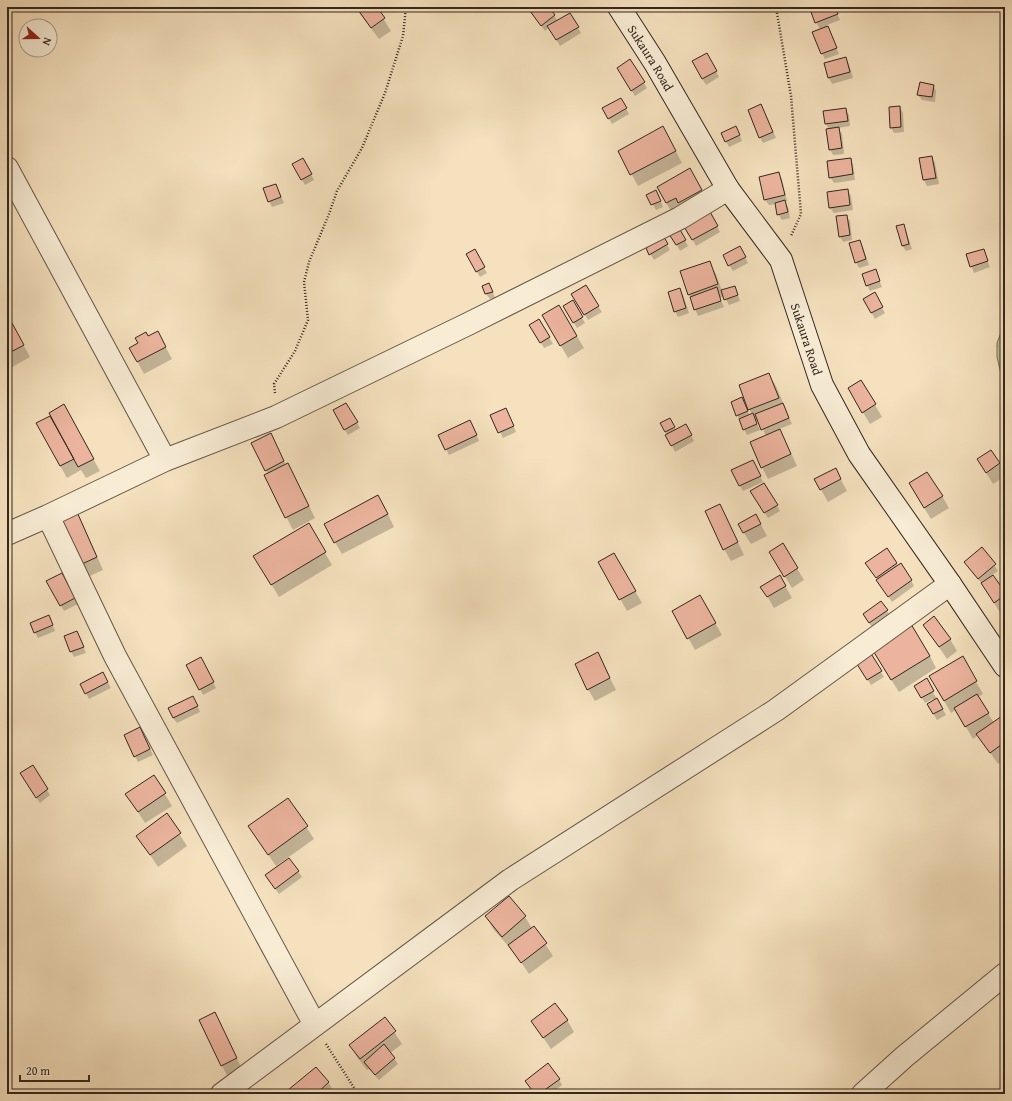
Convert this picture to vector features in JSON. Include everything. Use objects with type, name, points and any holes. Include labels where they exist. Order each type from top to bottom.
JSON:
[{"type":"street","name":"Sukaura Road","points":[[619,7],[655,64],[728,189],[781,260],[822,385],[859,454],[950,584],[1005,666]]},
{"type":"street","points":[[7,168],[165,460]]},
{"type":"street","points":[[7,534],[165,460],[276,417],[468,324],[680,218],[728,189]]},
{"type":"street","points":[[48,516],[115,656],[315,1025]]},
{"type":"street","points":[[222,1094],[510,880],[776,710],[950,584]]},
{"type":"street","points":[[863,1094],[904,1057],[1005,974]]},
{"type":"path","points":[[276,417],[274,384],[295,351],[308,320],[304,282],[309,262],[337,191],[362,148],[385,93],[403,36],[406,7]]},
{"type":"path","points":[[776,7],[791,96],[801,214],[781,260]]},
{"type":"path","points":[[315,1025],[358,1094]]},
{"type":"green space","points":[[1005,322],[1005,391],[997,357],[997,343]]},
{"type":"building","points":[[356,7],[377,7],[385,18],[371,28]]},
{"type":"building","points":[[527,7],[549,7],[555,15],[541,26]]},
{"type":"building","points":[[823,7],[835,7],[838,14],[815,23],[811,12]]},
{"type":"building","points":[[570,13],[579,27],[556,40],[547,26]]},
{"type":"building","points":[[828,26],[837,48],[821,54],[812,32]]},
{"type":"building","points":[[707,53],[717,71],[702,79],[692,61]]},
{"type":"building","points":[[846,57],[850,72],[828,78],[824,63]]},
{"type":"building","points":[[630,59],[645,82],[631,91],[617,68]]},
{"type":"building","points":[[920,82],[934,85],[932,97],[917,95]]},
{"type":"building","points":[[621,98],[627,108],[608,119],[602,108]]},
{"type":"building","points":[[761,104],[773,132],[759,138],[748,110]]},
{"type":"building","points":[[900,106],[901,127],[890,128],[889,107]]},
{"type":"building","points":[[846,108],[848,121],[825,124],[823,111]]},
{"type":"building","points":[[663,126],[676,151],[630,175],[618,151]]},
{"type":"building","points":[[736,126],[740,135],[725,142],[721,133]]},
{"type":"building","points":[[839,127],[842,148],[829,150],[826,129]]},
{"type":"building","points":[[932,156],[936,178],[923,180],[919,158]]},
{"type":"building","points":[[303,158],[312,174],[301,180],[292,164]]},
{"type":"building","points":[[851,158],[853,174],[829,178],[827,161]]},
{"type":"building","points":[[690,168],[702,190],[678,203],[676,198],[666,203],[657,187]]},
{"type":"building","points":[[779,172],[785,195],[764,200],[759,177]]},
{"type":"building","points":[[276,184],[281,197],[268,202],[263,188]]},
{"type":"building","points":[[848,189],[850,205],[829,208],[827,192]]},
{"type":"building","points":[[656,190],[661,201],[651,205],[646,195]]},
{"type":"building","points":[[785,200],[788,212],[777,215],[775,203]]},
{"type":"building","points":[[709,210],[718,226],[692,240],[683,225]]},
{"type":"building","points":[[847,215],[850,235],[839,237],[836,216]]},
{"type":"building","points":[[904,224],[909,244],[902,246],[896,226]]},
{"type":"building","points":[[679,228],[686,240],[676,245],[669,234]]},
{"type":"building","points":[[664,237],[668,244],[649,255],[646,248]]},
{"type":"building","points":[[860,240],[866,259],[855,263],[849,243]]},
{"type":"building","points":[[740,246],[746,257],[728,266],[723,255]]},
{"type":"building","points":[[475,249],[485,267],[476,272],[466,254]]},
{"type":"building","points":[[984,249],[988,261],[970,267],[966,254]]},
{"type":"building","points":[[710,261],[718,284],[688,295],[680,271]]},
{"type":"building","points":[[876,269],[880,281],[866,286],[862,274]]},
{"type":"building","points":[[489,283],[493,292],[485,294],[482,286]]},
{"type":"building","points":[[586,285],[599,306],[584,315],[571,294]]},
{"type":"building","points":[[735,286],[738,295],[724,300],[721,290]]},
{"type":"building","points":[[717,287],[721,301],[694,310],[690,297]]},
{"type":"building","points":[[680,288],[686,308],[674,312],[668,292]]},
{"type":"building","points":[[875,292],[883,307],[871,313],[863,299]]},
{"type":"building","points":[[573,300],[583,317],[573,323],[563,306]]},
{"type":"building","points":[[559,305],[577,336],[560,346],[542,315]]},
{"type":"building","points":[[539,319],[550,337],[540,343],[529,325]]},
{"type":"building","points":[[12,323],[24,345],[7,354],[7,326]]},
{"type":"building","points":[[158,331],[166,347],[137,362],[129,348],[138,343],[135,338],[146,332],[148,336]]},
{"type":"building","points":[[769,373],[779,398],[748,410],[739,385]]},
{"type":"building","points":[[861,380],[876,404],[862,413],[848,388]]},
{"type":"building","points":[[742,397],[748,411],[736,416],[731,402]]},
{"type":"building","points":[[346,403],[358,422],[344,430],[333,410]]},
{"type":"building","points":[[783,403],[789,418],[761,430],[755,414]]},
{"type":"building","points":[[64,404],[94,459],[78,467],[49,413]]},
{"type":"building","points":[[506,408],[514,426],[498,433],[490,415]]},
{"type":"building","points":[[753,413],[757,424],[743,430],[739,419]]},
{"type":"building","points":[[50,416],[74,459],[60,466],[36,423]]},
{"type":"building","points":[[670,418],[675,427],[665,432],[660,423]]},
{"type":"building","points":[[470,420],[477,435],[445,450],[438,435]]},
{"type":"building","points":[[686,424],[692,435],[671,446],[665,435]]},
{"type":"building","points":[[780,429],[791,454],[761,468],[750,442]]},
{"type":"building","points":[[271,433],[284,461],[265,471],[251,443]]},
{"type":"building","points":[[991,450],[1000,463],[986,473],[977,459]]},
{"type":"building","points":[[753,460],[761,476],[739,486],[731,470]]},
{"type":"building","points":[[288,463],[309,506],[285,518],[264,475]]},
{"type":"building","points":[[836,468],[841,479],[820,490],[814,479]]},
{"type":"building","points":[[927,472],[943,496],[924,508],[909,483]]},
{"type":"building","points":[[764,483],[778,505],[764,513],[750,491]]},
{"type":"building","points":[[378,495],[388,514],[334,543],[324,524]]},
{"type":"building","points":[[720,504],[738,542],[723,550],[705,511]]},
{"type":"building","points":[[77,512],[97,557],[82,564],[62,519]]},
{"type":"building","points":[[756,514],[761,524],[743,533],[738,524]]},
{"type":"building","points":[[309,523],[326,552],[271,585],[253,556]]},
{"type":"building","points":[[783,543],[798,568],[784,577],[769,552]]},
{"type":"building","points":[[982,547],[996,564],[978,579],[964,562]]},
{"type":"building","points":[[887,548],[897,563],[876,578],[865,563]]},
{"type":"building","points":[[614,553],[636,591],[619,600],[598,562]]},
{"type":"building","points":[[901,563],[912,580],[888,597],[876,580]]},
{"type":"building","points":[[62,573],[75,598],[60,606],[46,581]]},
{"type":"building","points":[[780,575],[786,586],[767,597],[760,587]]},
{"type":"building","points":[[993,575],[1005,592],[1005,595],[994,603],[981,583]]},
{"type":"building","points":[[700,595],[716,623],[687,639],[672,611]]},
{"type":"building","points":[[881,601],[888,610],[869,623],[863,614]]},
{"type":"building","points":[[49,615],[53,625],[34,633],[30,623]]},
{"type":"building","points":[[934,616],[951,639],[939,647],[923,625]]},
{"type":"building","points":[[911,624],[930,656],[891,680],[872,649]]},
{"type":"building","points":[[77,631],[84,647],[70,652],[64,636]]},
{"type":"building","points":[[598,652],[610,678],[587,690],[575,664]]},
{"type":"building","points":[[870,652],[882,671],[867,680],[855,661]]},
{"type":"building","points":[[963,656],[977,681],[944,701],[929,676]]},
{"type":"building","points":[[201,657],[214,682],[199,690],[186,665]]},
{"type":"building","points":[[103,672],[108,682],[85,694],[80,684]]},
{"type":"building","points":[[927,678],[934,691],[921,698],[914,686]]},
{"type":"building","points":[[977,694],[989,713],[965,727],[954,708]]},
{"type":"building","points":[[193,696],[198,706],[173,718],[168,708]]},
{"type":"building","points":[[937,698],[943,709],[933,714],[927,704]]},
{"type":"building","points":[[1002,716],[1005,721],[1005,742],[990,753],[976,734]]},
{"type":"building","points":[[140,727],[150,749],[134,757],[124,735]]},
{"type":"building","points":[[33,765],[48,789],[36,798],[20,773]]},
{"type":"building","points":[[154,775],[166,793],[138,812],[125,794]]},
{"type":"building","points":[[288,798],[308,826],[268,855],[248,826]]},
{"type":"building","points":[[167,813],[181,833],[150,855],[136,836]]},
{"type":"building","points":[[289,858],[299,871],[275,889],[265,875]]},
{"type":"building","points":[[509,896],[526,916],[502,937],[485,916]]},
{"type":"building","points":[[534,926],[547,943],[521,963],[508,945]]},
{"type":"building","points":[[555,1003],[568,1020],[543,1038],[531,1021]]},
{"type":"building","points":[[215,1012],[237,1058],[221,1066],[199,1020]]},
{"type":"building","points":[[385,1017],[396,1031],[360,1059],[349,1045]]},
{"type":"building","points":[[384,1044],[395,1058],[375,1075],[364,1062]]},
{"type":"building","points":[[548,1063],[560,1079],[539,1094],[535,1094],[525,1081]]},
{"type":"building","points":[[316,1067],[329,1082],[316,1094],[292,1094],[288,1090]]}]
